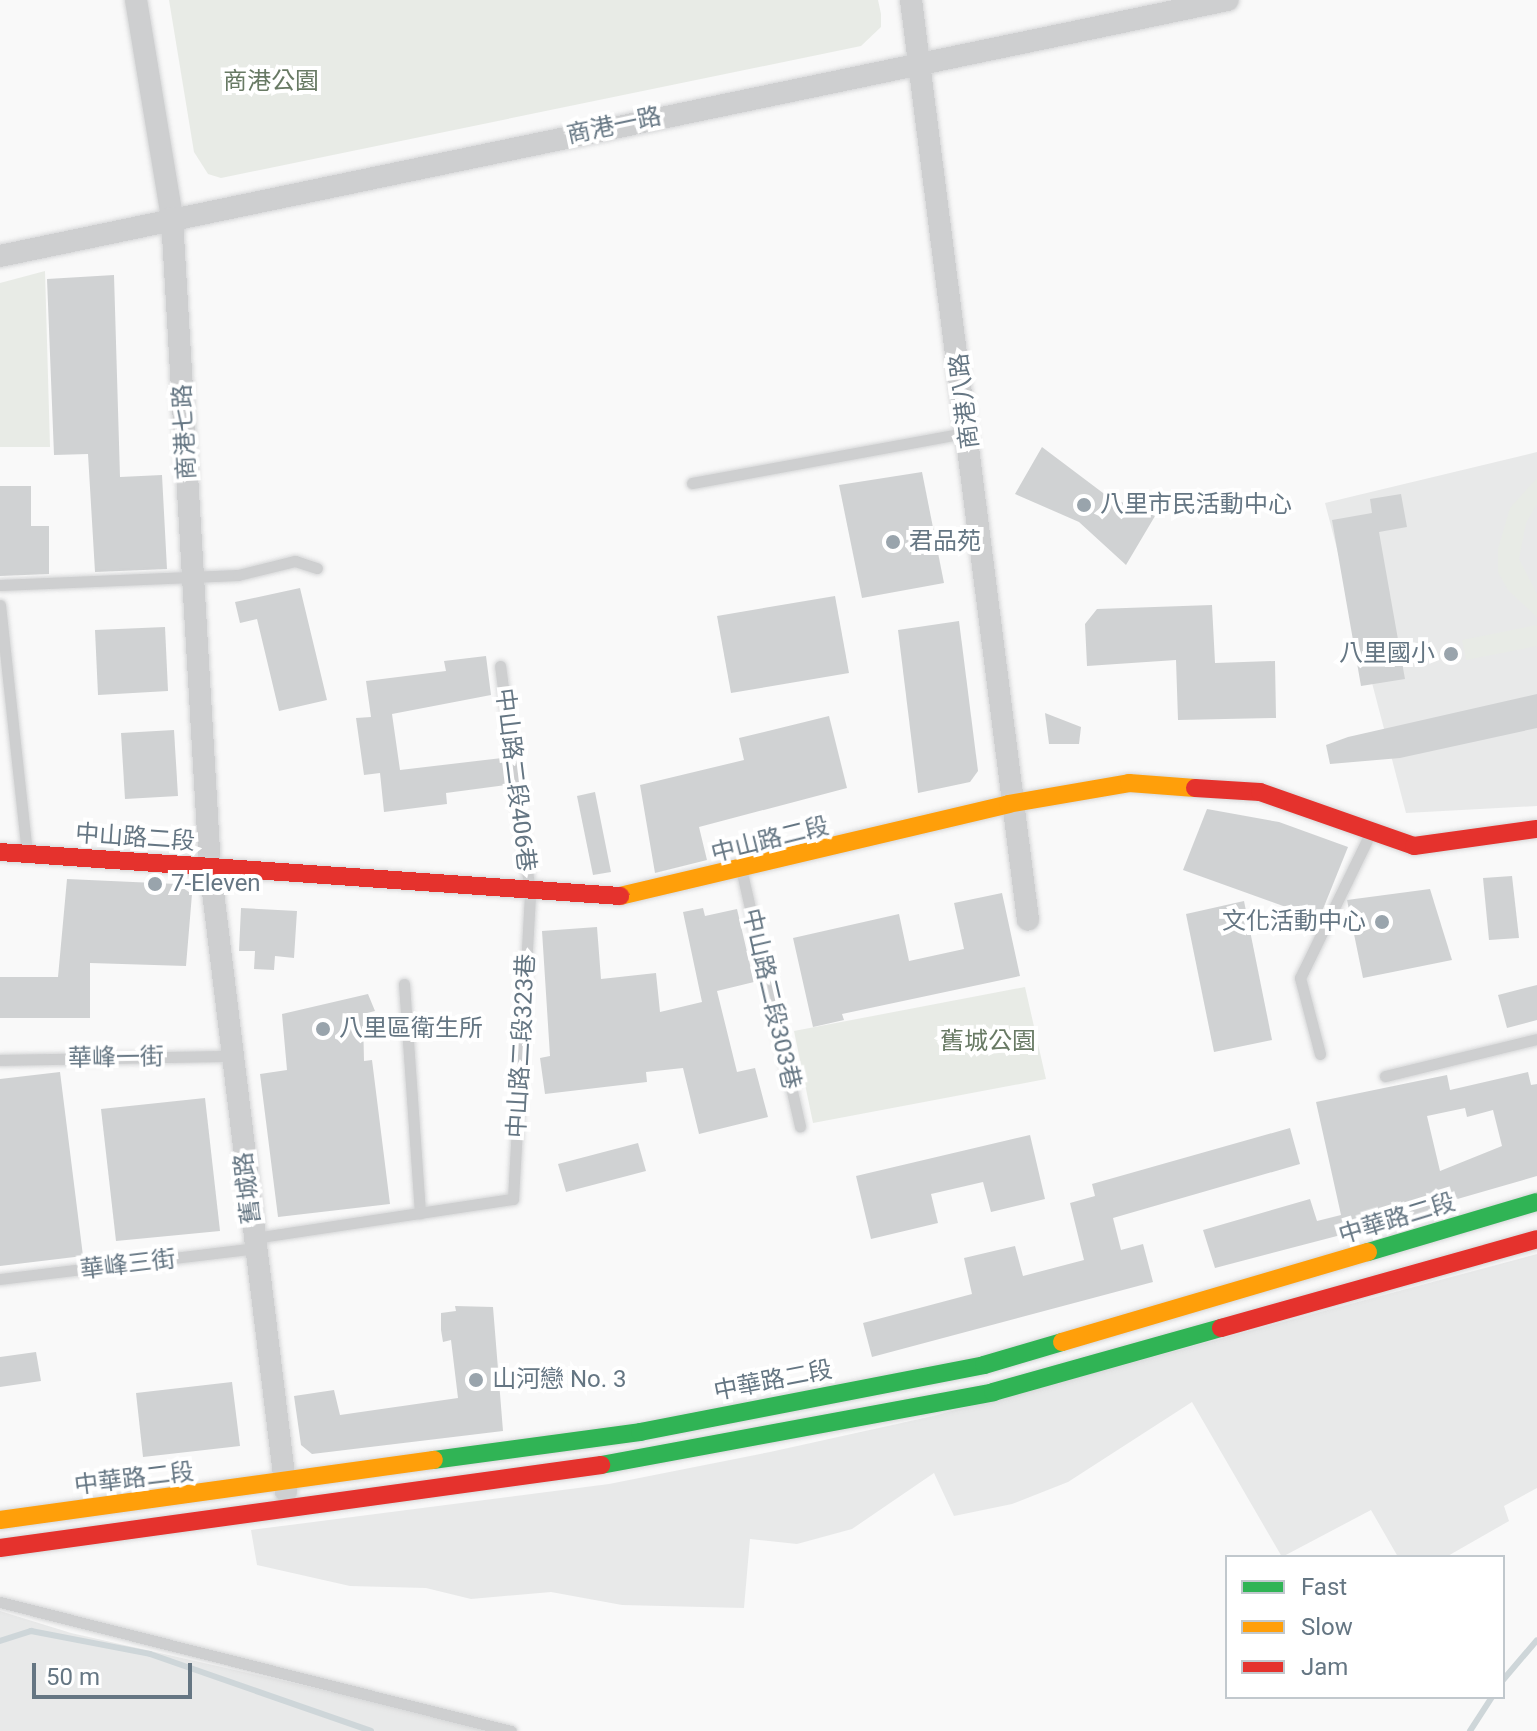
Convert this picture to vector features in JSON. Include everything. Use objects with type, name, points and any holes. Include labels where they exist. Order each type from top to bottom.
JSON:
[{"type":"main road","name":"中山路二段","points":[[0,852],[530,893],[633,897],[1008,804],[1129,783],[1260,792],[1414,846],[1537,829]]},
{"type":"main road","name":"中華路二段","points":[[0,1520],[640,1432],[984,1365],[1537,1202]]},
{"type":"main road","name":"中華路二段","points":[[0,1548],[642,1459],[993,1392],[1537,1239]]},
{"type":"street","name":"商港七路","points":[[136,0],[172,218],[210,867]]},
{"type":"street","name":"商港八路","points":[[911,0],[922,61],[970,432],[1008,804],[1028,920]]},
{"type":"street","name":"商港一路","points":[[0,256],[922,61],[1228,0]]},
{"type":"street","name":"舊城路","points":[[210,867],[288,1508]]},
{"type":"lane","points":[[692,483],[970,432]]},
{"type":"lane","points":[[0,585],[238,575],[295,561],[317,568]]},
{"type":"lane","points":[[0,605],[27,854]]},
{"type":"lane","name":"中山路二段406巷","points":[[500,666],[530,893]]},
{"type":"lane","points":[[1320,1054],[1300,978],[1372,832]]},
{"type":"lane","name":"中山路二段303巷","points":[[741,872],[800,1126]]},
{"type":"lane","name":"中山路二段323巷","points":[[513,1199],[530,893]]},
{"type":"lane","points":[[404,984],[420,1213]]},
{"type":"lane","points":[[1385,1076],[1537,1039]]},
{"type":"lane","name":"華峰一街","points":[[0,1060],[232,1056]]},
{"type":"lane","name":"華峰三街","points":[[0,1279],[254,1243],[513,1199]]},
{"type":"lane","points":[[0,1602],[511,1731]]},
{"type":"shaded area","name":"八里國小","points":[[1537,452],[1537,806],[1406,813],[1325,503]]},
{"type":"shaded area","points":[[1537,1254],[1537,1488],[1504,1506],[1509,1521],[1450,1555],[1397,1555],[1371,1510],[1281,1555],[1192,1402],[1068,1482],[1012,1504],[954,1516],[934,1473],[852,1529],[797,1544],[750,1539],[744,1608],[622,1605],[551,1592],[471,1599],[426,1588],[350,1586],[257,1565],[251,1530],[609,1484],[933,1416]]},
{"type":"shaded area","points":[[0,1611],[71,1633],[506,1731],[0,1731]]},
{"type":"green space","name":"商港公園","points":[[169,0],[878,0],[881,27],[861,46],[221,178],[208,174],[194,152]]},
{"type":"green space","points":[[45,271],[50,447],[0,447],[0,283]]},
{"type":"green space","points":[[1537,478],[1537,504],[1526,523],[1519,559],[1537,594],[1537,617],[1508,590],[1498,572],[1498,549],[1510,508]]},
{"type":"green space","points":[[1537,625],[1537,646],[1466,660],[1462,640]]},
{"type":"green space","name":"舊城公園","points":[[1025,987],[1046,1079],[813,1123],[794,1031]]},
{"type":"building","points":[[114,275],[120,477],[162,475],[167,569],[95,572],[88,454],[54,455],[47,279]]},
{"type":"building","name":"八里市民活動中心","points":[[1042,447],[1107,496],[1155,516],[1126,565],[1079,522],[1015,494]]},
{"type":"building","name":"君品苑","points":[[922,472],[944,583],[862,598],[839,485]]},
{"type":"building","points":[[0,486],[31,486],[31,526],[49,526],[49,574],[0,576]]},
{"type":"building","points":[[1401,494],[1407,527],[1379,532],[1405,679],[1361,686],[1332,520],[1372,513],[1370,499]]},
{"type":"building","points":[[300,588],[327,700],[279,711],[257,619],[240,623],[235,602]]},
{"type":"building","points":[[835,596],[849,673],[731,693],[717,616]]},
{"type":"building","points":[[1212,605],[1215,663],[1275,661],[1276,718],[1178,720],[1176,660],[1087,666],[1085,624],[1097,609]]},
{"type":"building","points":[[959,621],[978,771],[970,782],[918,793],[898,630]]},
{"type":"building","points":[[165,627],[168,691],[98,695],[95,630]]},
{"type":"building","points":[[486,656],[491,695],[392,714],[400,770],[502,758],[506,785],[446,793],[447,804],[384,812],[380,773],[364,775],[356,718],[371,717],[366,681],[446,671],[444,661]]},
{"type":"building","points":[[1537,694],[1537,728],[1400,758],[1330,764],[1326,745],[1348,737]]},
{"type":"building","points":[[1045,713],[1081,727],[1079,744],[1049,744]]},
{"type":"building","points":[[829,716],[847,788],[699,827],[707,860],[655,873],[640,785],[744,760],[739,738]]},
{"type":"building","points":[[174,730],[178,796],[125,799],[121,733]]},
{"type":"building","points":[[595,792],[611,872],[593,875],[577,796]]},
{"type":"building","points":[[1207,809],[1279,822],[1348,847],[1319,919],[1183,870]]},
{"type":"building","points":[[1512,876],[1519,938],[1489,940],[1483,878]]},
{"type":"building","points":[[67,879],[177,884],[192,894],[186,966],[90,963],[90,1018],[0,1018],[0,977],[58,977]]},
{"type":"building","points":[[1430,889],[1452,960],[1363,978],[1347,900]]},
{"type":"building","points":[[1002,893],[1020,976],[842,1014],[844,1020],[813,1027],[793,938],[899,914],[909,961],[964,949],[954,903]]},
{"type":"building","points":[[1244,901],[1272,1040],[1214,1052],[1186,914]]},
{"type":"building","points":[[241,908],[297,911],[294,958],[275,956],[274,970],[254,969],[255,951],[239,951]]},
{"type":"building","points":[[703,908],[705,916],[737,909],[754,982],[717,991],[737,1072],[755,1068],[768,1117],[699,1134],[683,1068],[646,1072],[647,1082],[545,1094],[540,1058],[550,1056],[542,931],[597,927],[601,979],[656,973],[660,1012],[702,1002],[683,912]]},
{"type":"building","points":[[1537,985],[1537,1020],[1507,1028],[1498,995]]},
{"type":"building","points":[[368,994],[375,1011],[363,1014],[364,1061],[372,1060],[390,1204],[278,1217],[260,1074],[287,1070],[282,1014]]},
{"type":"building","points":[[60,1072],[83,1256],[0,1266],[0,1079]]},
{"type":"building","points":[[1528,1072],[1531,1085],[1537,1084],[1537,1176],[1447,1202],[1448,1207],[1215,1268],[1203,1230],[1310,1199],[1317,1221],[1341,1215],[1316,1102],[1447,1075],[1450,1090]],"holes":[[[1465,1108],[1467,1117],[1493,1110],[1502,1146],[1440,1171],[1427,1116]]]},
{"type":"building","points":[[205,1098],[220,1231],[116,1241],[101,1109]]},
{"type":"building","points":[[1290,1128],[1300,1164],[1113,1218],[1121,1250],[1143,1244],[1153,1282],[872,1357],[863,1323],[972,1294],[964,1258],[1015,1246],[1023,1276],[1084,1260],[1070,1203],[1095,1196],[1092,1184]]},
{"type":"building","points":[[1030,1135],[1045,1199],[991,1212],[983,1182],[931,1194],[938,1223],[871,1239],[856,1176]]},
{"type":"building","points":[[638,1143],[646,1171],[566,1192],[558,1164]]},
{"type":"building","name":"山河戀 No. 3","points":[[455,1306],[493,1307],[503,1431],[312,1454],[301,1445],[294,1396],[334,1390],[340,1415],[458,1398],[451,1340],[443,1342],[441,1330],[441,1313],[456,1311]]},
{"type":"building","points":[[36,1352],[41,1381],[0,1387],[0,1357]]},
{"type":"building","points":[[232,1382],[240,1446],[143,1457],[136,1393]]},
{"type":"waterway","points":[[0,1641],[31,1631],[150,1654],[371,1731]]},
{"type":"waterway","points":[[1505,1678],[1537,1640]]},
{"type":"waterway","points":[[1470,1731],[1491,1699]]},
{"type":"traffic: fast","points":[[1368,1252],[1537,1202]]},
{"type":"traffic: fast","points":[[601,1465],[993,1392],[1221,1328]]},
{"type":"traffic: fast","points":[[434,1460],[640,1432],[984,1365],[1062,1342]]},
{"type":"traffic: slow","points":[[620,896],[1008,804],[1129,783],[1195,788]]},
{"type":"traffic: slow","points":[[1062,1342],[1368,1252]]},
{"type":"traffic: slow","points":[[0,1520],[434,1460]]},
{"type":"traffic: jam","points":[[1195,788],[1260,792],[1414,846],[1537,829]]},
{"type":"traffic: jam","points":[[0,852],[620,896]]},
{"type":"traffic: jam","points":[[1221,1328],[1537,1239]]},
{"type":"traffic: jam","points":[[0,1548],[601,1465]]},
{"type":"place","name":"八里市民活動中心","points":[[1084,505]]},
{"type":"place","name":"君品苑","points":[[893,542]]},
{"type":"place","name":"八里國小","points":[[1451,654]]},
{"type":"place","name":"7-Eleven","points":[[155,884]]},
{"type":"place","name":"文化活動中心","points":[[1382,922]]},
{"type":"place","name":"八里區衛生所","points":[[323,1029]]},
{"type":"place","name":"山河戀 No. 3","points":[[476,1380]]}]
